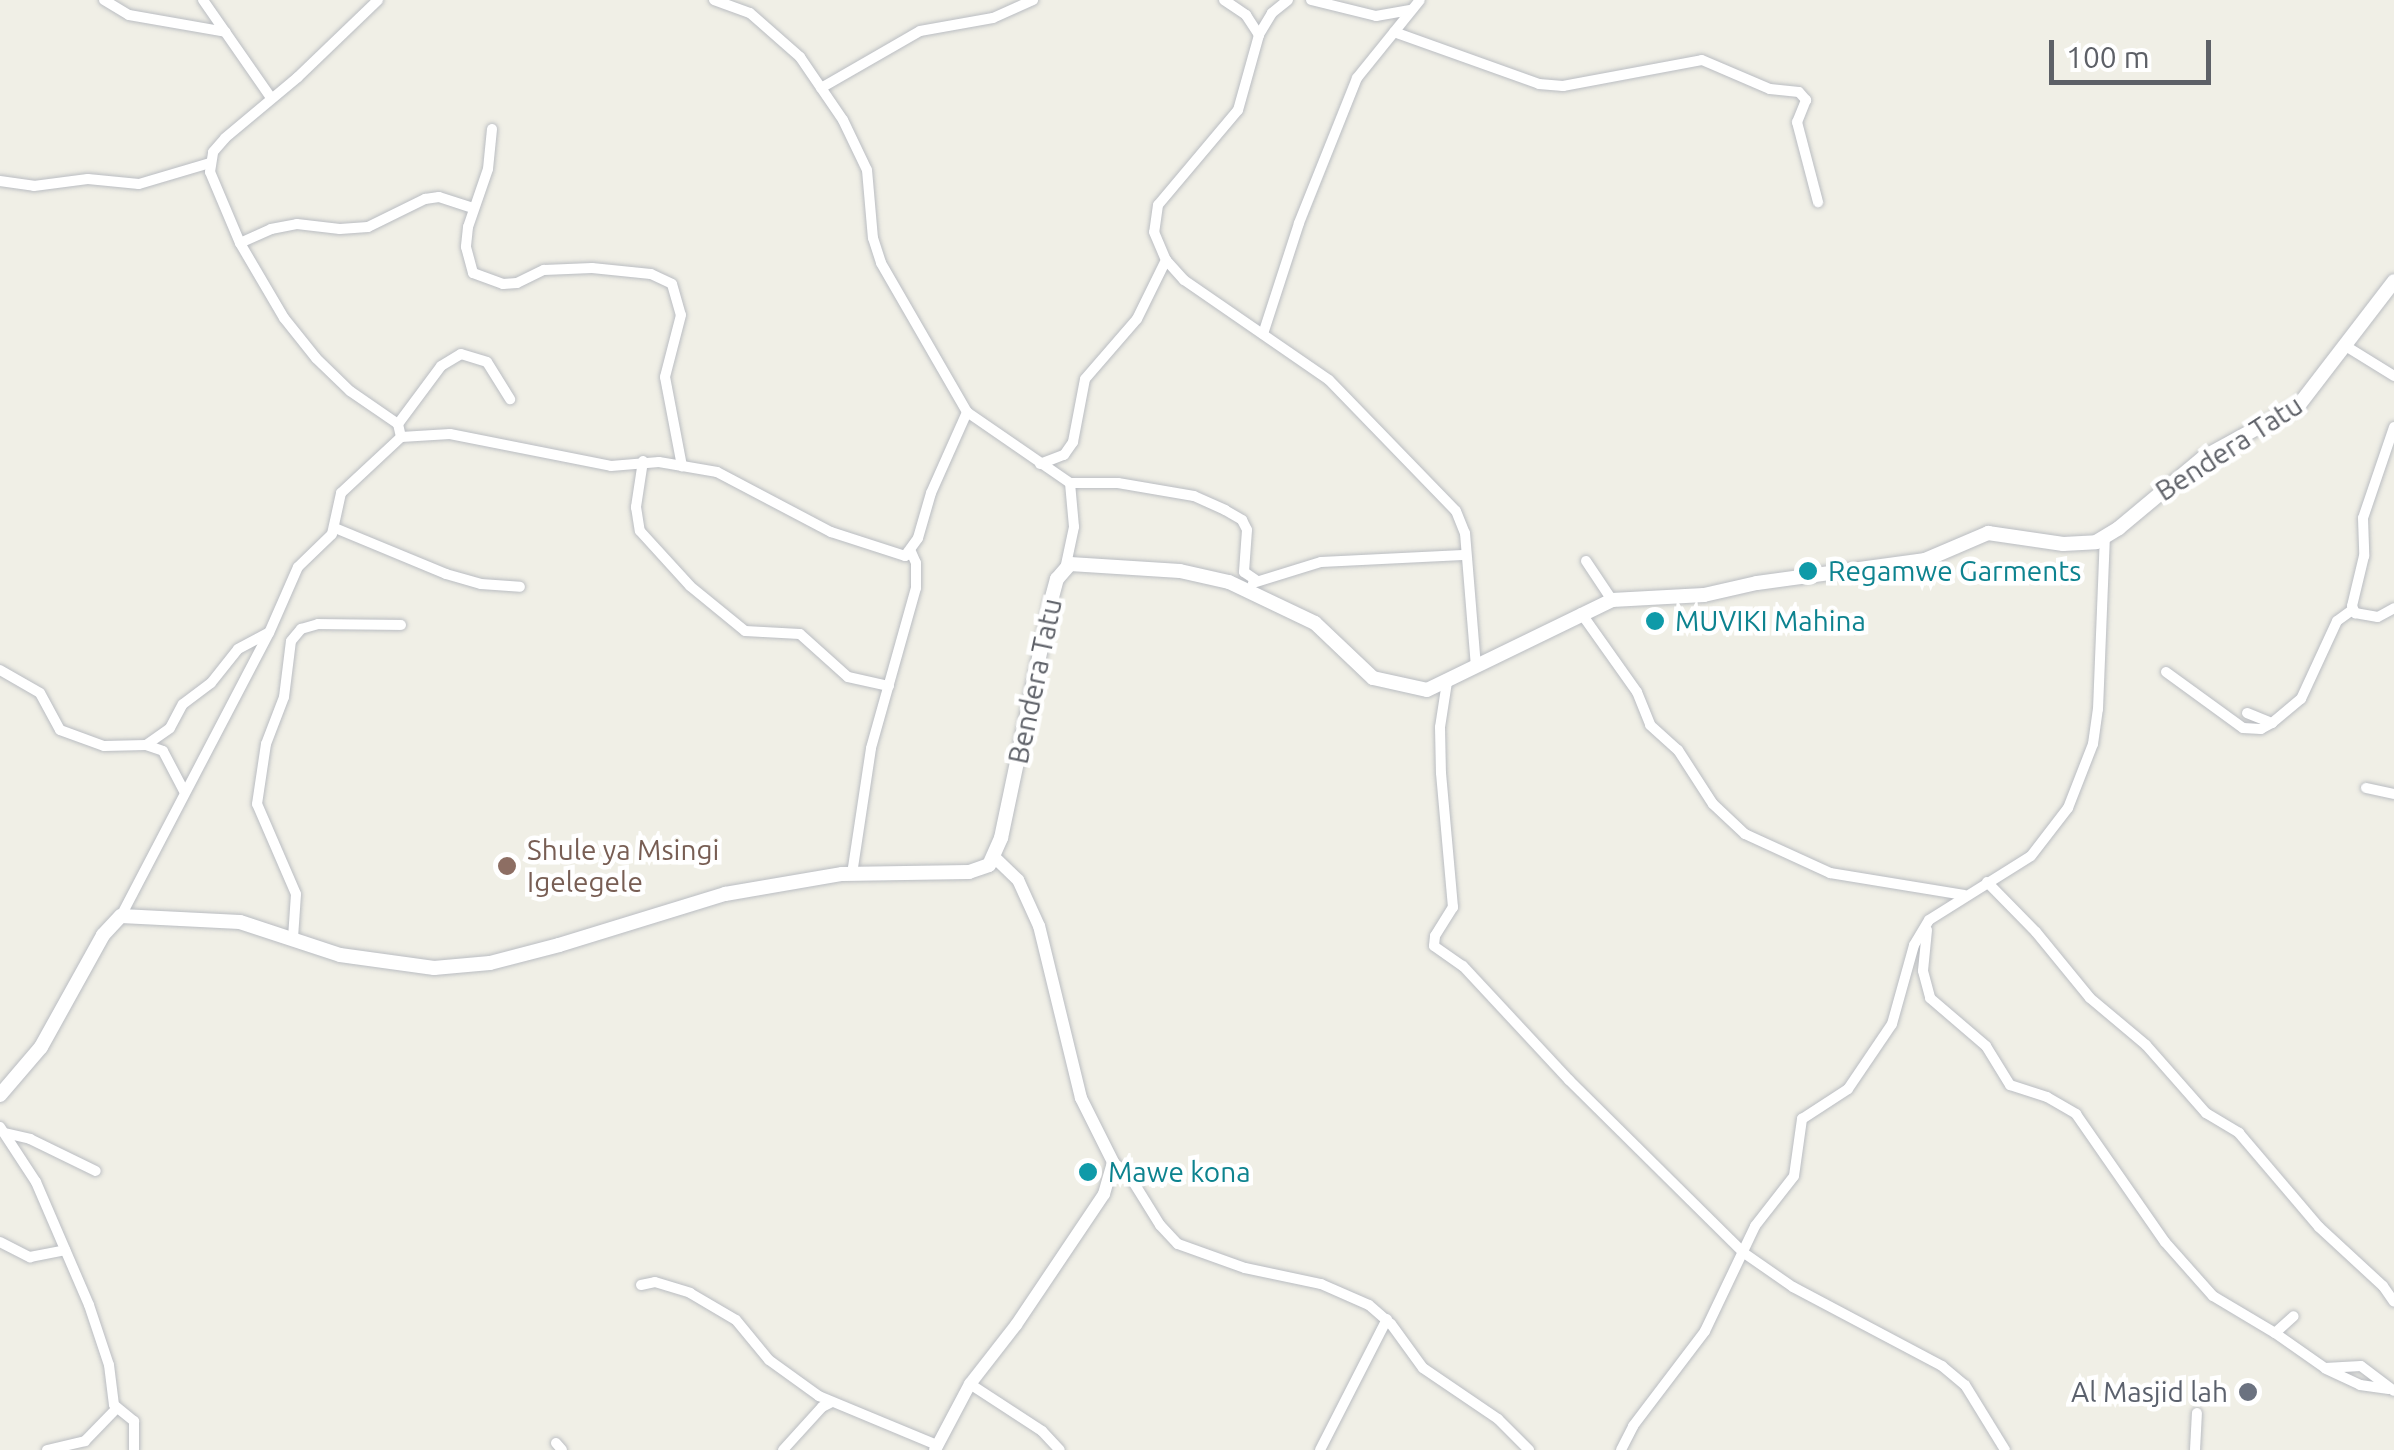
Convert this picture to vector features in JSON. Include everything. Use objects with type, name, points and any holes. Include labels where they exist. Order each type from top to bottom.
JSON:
[{"type":"main road","name":"Bendera Tatu","points":[[995,858],[1051,602],[1066,568],[1076,563],[1180,571],[1252,585],[1315,624],[1373,678],[1427,690],[1612,600],[1704,596],[1757,582],[1925,560],[1988,533],[2063,544],[2105,538],[2204,457],[2300,405],[2394,282]]},
{"type":"main road","points":[[0,1095],[41,1047],[102,935],[121,916],[240,922],[340,955],[434,968],[490,962],[724,894],[852,874],[969,872],[990,866],[995,858]]},
{"type":"street","points":[[104,0],[129,15],[226,32]]},
{"type":"street","points":[[203,0],[237,54],[272,98]]},
{"type":"street","points":[[378,0],[218,145],[210,163],[240,243],[265,290],[316,358],[399,431],[450,434],[611,466],[643,462],[717,472],[830,532],[882,552],[905,556],[911,552],[966,412]]},
{"type":"street","points":[[714,0],[750,14],[800,57],[843,120],[867,170],[874,238],[881,263],[966,412],[1070,482],[1118,483],[1194,496],[1242,520],[1248,530],[1244,572],[1252,585],[1321,562],[1463,555]]},
{"type":"street","points":[[821,88],[920,31],[992,18],[1033,0]]},
{"type":"street","points":[[1224,0],[1246,16],[1259,35]]},
{"type":"street","points":[[1288,0],[1272,13],[1259,35],[1238,110],[1158,205],[1154,232],[1166,260],[1202,295],[1328,380],[1448,500],[1460,518],[1476,667]]},
{"type":"street","points":[[1311,0],[1376,16],[1416,5]]},
{"type":"street","points":[[1264,334],[1299,223],[1357,78],[1416,5]]},
{"type":"street","points":[[1394,32],[1539,84],[1563,86],[1702,60],[1770,88],[1799,92],[1806,100],[1797,122],[1818,202]]},
{"type":"street","points":[[492,129],[488,169],[473,208],[468,261],[473,273],[484,280],[517,283],[536,271],[592,268],[652,274],[672,284],[680,315],[664,378],[682,466]]},
{"type":"street","points":[[0,181],[34,186],[88,179],[140,184],[210,163]]},
{"type":"street","points":[[240,243],[271,228],[296,224],[340,229],[368,226],[425,199],[440,197],[473,208]]},
{"type":"street","points":[[1040,464],[1064,455],[1073,442],[1085,379],[1137,319],[1166,260]]},
{"type":"street","points":[[2344,345],[2394,376]]},
{"type":"street","points":[[121,916],[269,633],[298,568],[335,528],[346,486],[399,431],[441,366],[461,354],[487,362],[510,400]]},
{"type":"street","points":[[2166,672],[2243,728],[2261,730],[2302,699],[2336,621],[2352,610],[2364,556],[2363,518],[2394,428]]},
{"type":"street","points":[[643,462],[636,506],[640,531],[690,586],[746,631],[800,634],[848,678],[889,686]]},
{"type":"street","points":[[1066,568],[1074,527],[1070,482]]},
{"type":"street","points":[[335,528],[446,574],[480,584],[520,587]]},
{"type":"street","points":[[1621,1450],[1633,1426],[1705,1331],[1755,1226],[1794,1176],[1802,1119],[1848,1088],[1892,1024],[1914,946],[1929,920],[2031,856],[2052,833],[2093,744],[2102,676],[2105,538]]},
{"type":"street","points":[[852,874],[871,748],[916,588],[916,563],[911,552]]},
{"type":"street","points":[[1586,562],[1612,600]]},
{"type":"street","points":[[2352,610],[2378,617],[2394,608]]},
{"type":"street","points":[[1581,613],[1637,692],[1650,725],[1678,750],[1713,804],[1745,834],[1830,873],[1966,896]]},
{"type":"street","points":[[293,938],[296,894],[257,804],[266,744],[284,697],[291,640],[301,628],[318,624],[400,625]]},
{"type":"street","points":[[146,745],[170,728],[182,704],[210,684],[238,650],[269,633]]},
{"type":"street","points":[[0,670],[40,693],[60,730],[104,746],[146,745],[169,757],[184,791]]},
{"type":"street","points":[[1447,682],[1440,728],[1441,774],[1452,907],[1435,936],[1434,946],[1463,966],[1569,1080],[1744,1253],[1794,1287],[1942,1366],[1965,1385],[2005,1450]]},
{"type":"street","points":[[2247,713],[2272,722]]},
{"type":"street","points":[[2366,788],[2394,794]]},
{"type":"street","points":[[995,858],[1018,880],[1039,926],[1076,1082],[1113,1162],[1129,1175],[1160,1226],[1178,1244],[1245,1268],[1321,1284],[1369,1305],[1386,1319],[1422,1368],[1498,1418],[1528,1450]]},
{"type":"street","points":[[1987,882],[2036,932],[2090,998],[2146,1046],[2206,1113],[2239,1133],[2319,1227],[2383,1286],[2394,1302]]},
{"type":"street","points":[[1929,920],[1923,972],[1935,1005],[1986,1046],[2010,1085],[2048,1097],[2076,1114],[2165,1242],[2197,1280],[2224,1304],[2276,1333],[2325,1368],[2360,1385],[2391,1390]]},
{"type":"street","points":[[3,1130],[96,1171]]},
{"type":"street","points":[[3,1130],[36,1182],[101,1335],[116,1408],[134,1421],[134,1450]]},
{"type":"street","points":[[642,1284],[654,1282],[674,1287],[736,1320],[769,1360],[832,1402],[936,1448],[970,1384],[1016,1325],[1104,1194],[1113,1162]]},
{"type":"street","points":[[0,1242],[30,1257],[65,1250]]},
{"type":"street","points":[[2276,1333],[2294,1316]]},
{"type":"street","points":[[1320,1450],[1386,1319]]},
{"type":"street","points":[[2325,1368],[2361,1366],[2391,1390]]},
{"type":"street","points":[[970,1384],[1042,1432],[1060,1450]]},
{"type":"street","points":[[783,1450],[822,1407],[832,1402]]},
{"type":"street","points":[[46,1450],[84,1446],[116,1408]]},
{"type":"street","points":[[2195,1450],[2197,1413]]},
{"type":"place","name":"Regamwe Garments","points":[[1808,571]]},
{"type":"place","name":"MUVIKI Mahina","points":[[1655,621]]},
{"type":"place","name":"Shule ya Msingi Igelegele","points":[[507,866]]},
{"type":"place","name":"Mawe kona","points":[[1088,1172]]},
{"type":"place","name":"Al Masjid lah","points":[[2248,1392]]}]
